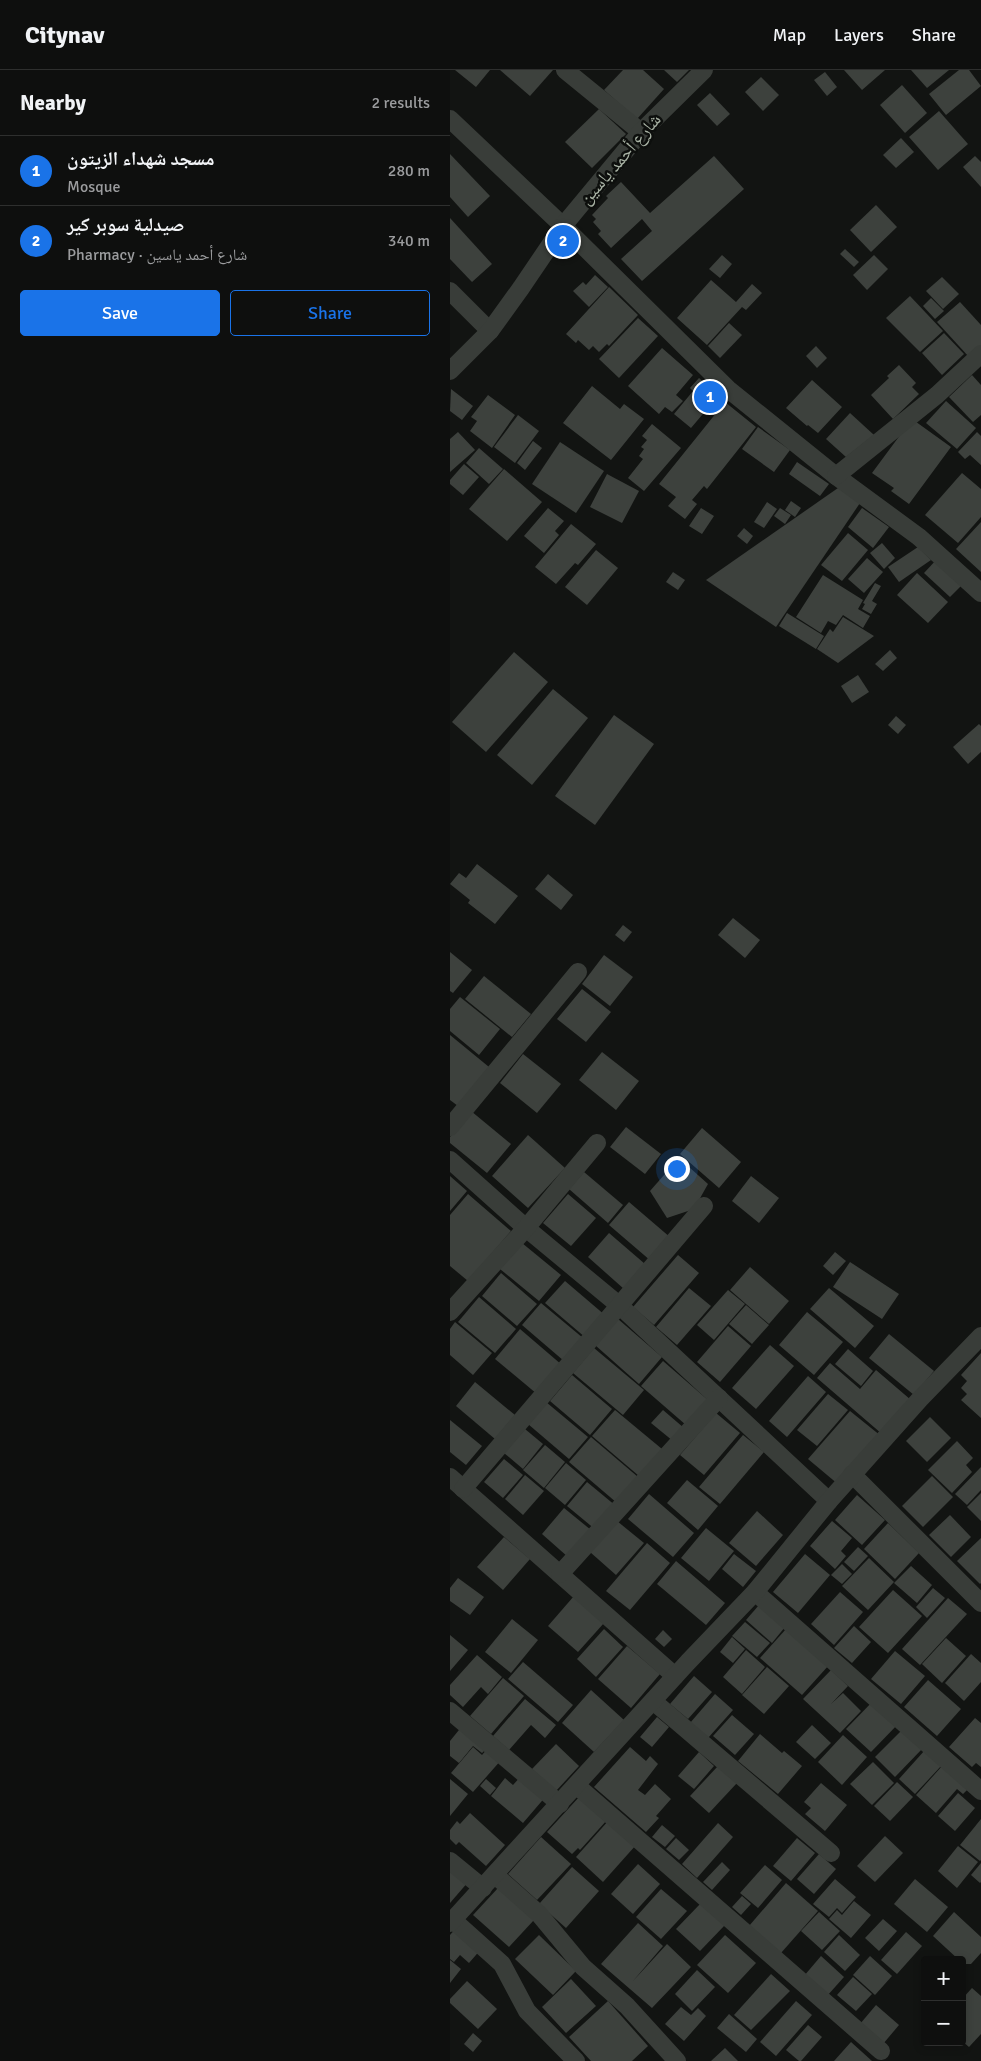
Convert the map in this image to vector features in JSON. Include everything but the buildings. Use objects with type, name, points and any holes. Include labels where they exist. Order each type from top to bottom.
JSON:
[{"type":"street","points":[[565,70],[641,132]]},
{"type":"street","name":"شارع أحمد ياسين","points":[[450,370],[490,331],[563,226],[641,132],[704,70]]},
{"type":"street","points":[[450,119],[563,226],[728,389],[836,476],[919,538],[981,593]]},
{"type":"street","points":[[450,291],[490,331]]},
{"type":"street","points":[[836,476],[937,395],[981,354]]},
{"type":"street","points":[[450,1127],[578,972]]},
{"type":"street","points":[[450,1312],[526,1228],[597,1144]]},
{"type":"street","points":[[450,1160],[526,1228],[620,1306],[828,1501]]},
{"type":"street","points":[[463,1489],[704,1206]]},
{"type":"street","points":[[576,2061],[527,2011],[502,1964],[452,1921],[577,1786],[675,1676],[755,1592],[828,1501],[920,1399],[981,1336]]},
{"type":"street","points":[[560,1574],[719,1398]]},
{"type":"street","points":[[852,1474],[981,1603]]},
{"type":"street","points":[[450,1477],[675,1676]]},
{"type":"street","points":[[755,1592],[981,1791]]},
{"type":"street","points":[[653,1701],[831,1853]]},
{"type":"street","points":[[450,1711],[560,1804]]},
{"type":"street","points":[[577,1786],[881,2051]]},
{"type":"street","points":[[450,1861],[489,1881],[539,1914],[583,1967],[627,2006],[677,2061]]},
{"type":"place","name":"صيدلية سوبر كير","points":[[563,241]]},
{"type":"place","name":"مسجد شهداء الزيتون","points":[[710,397]]}]
